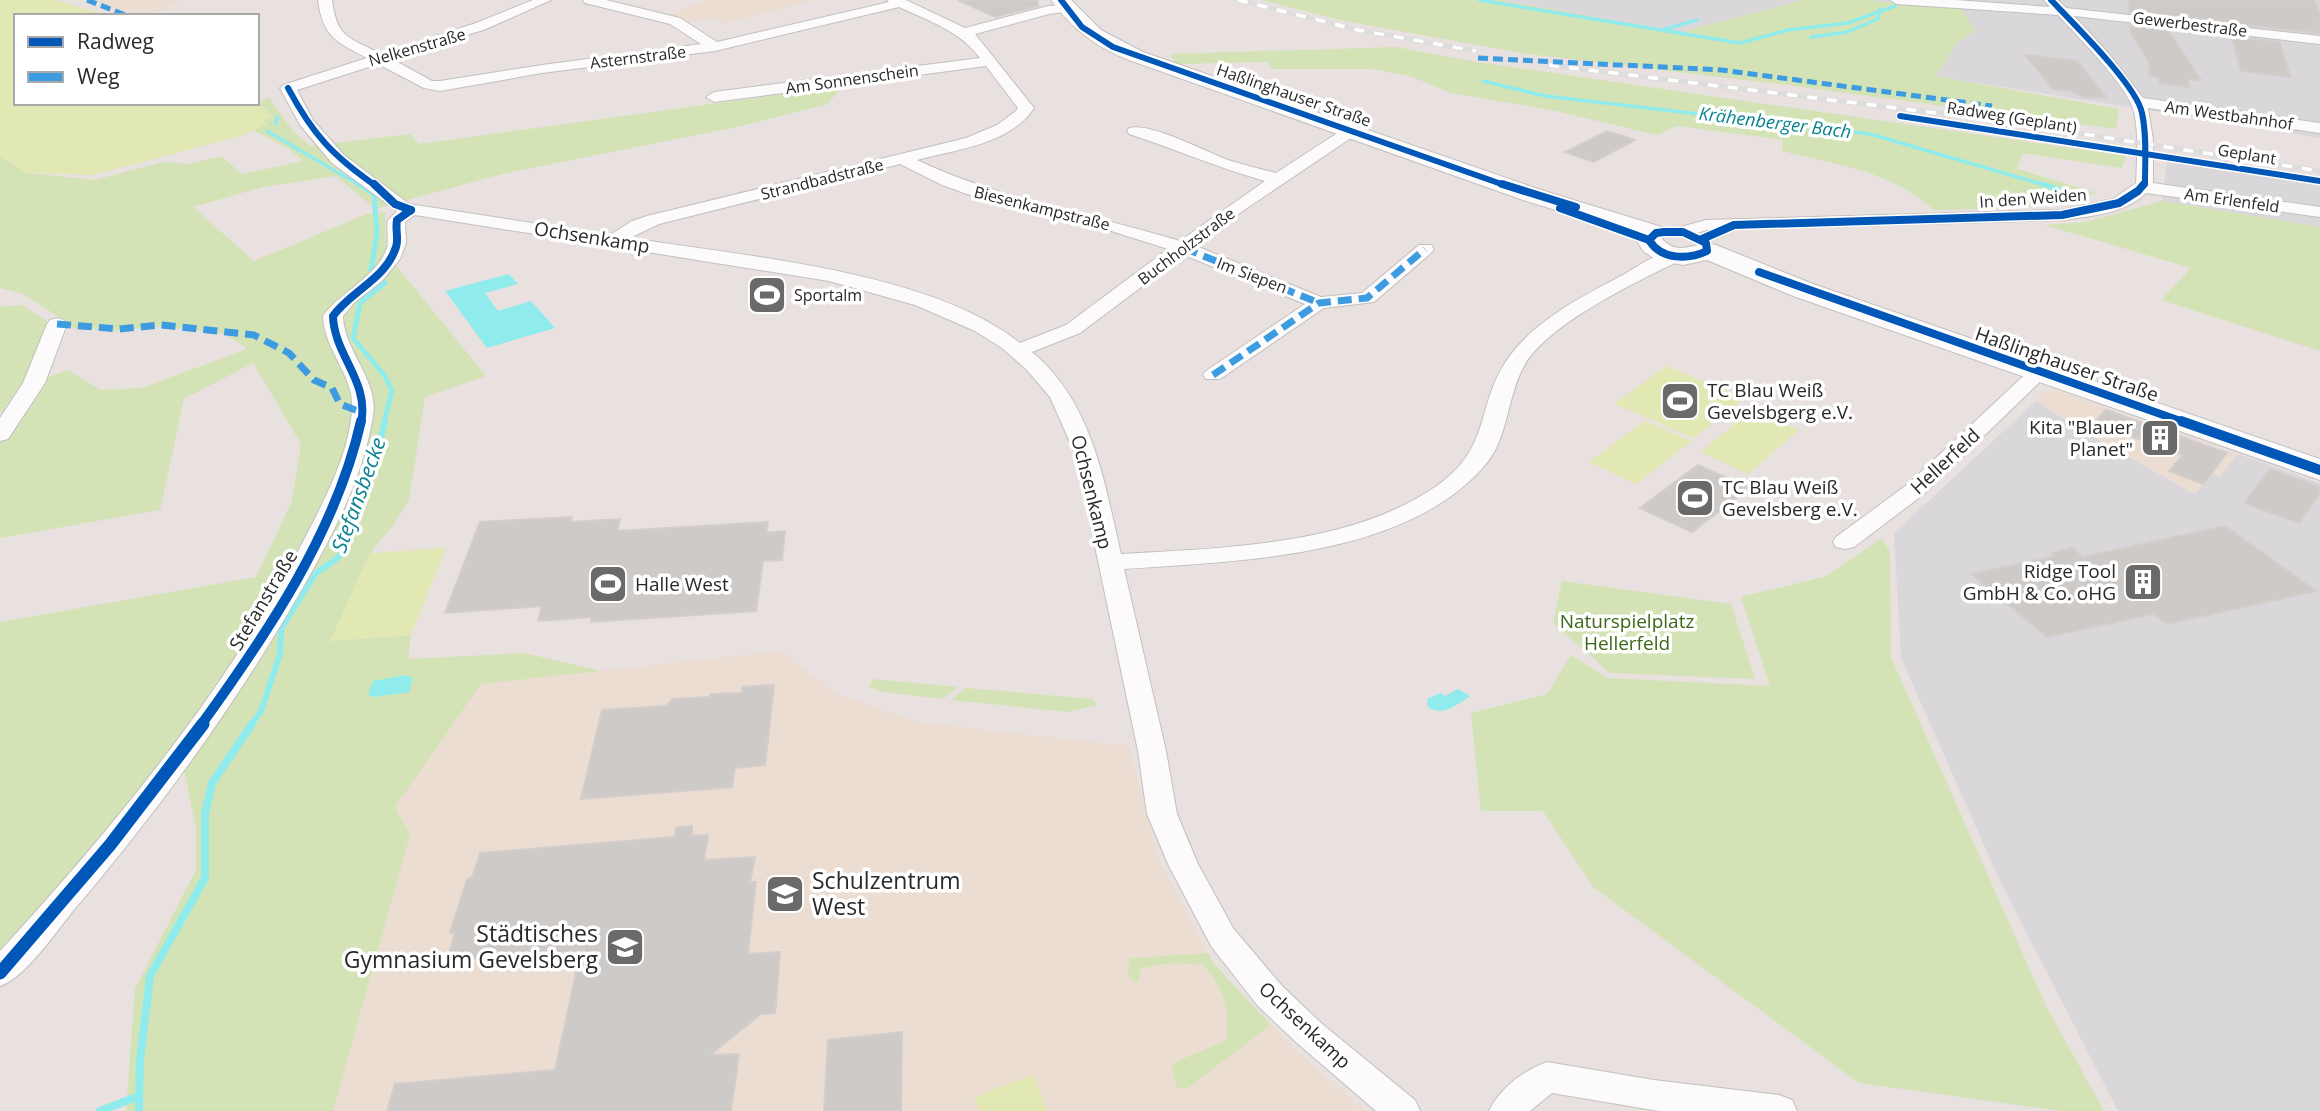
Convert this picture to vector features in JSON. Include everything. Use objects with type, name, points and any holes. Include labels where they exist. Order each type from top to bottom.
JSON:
[{"type":"main road","name":"Haßlinghauser Straße","points":[[1064,4],[1082,27],[1113,47],[2320,470]]},
{"type":"street","name":"Asternstraße","points":[[325,0],[331,31],[341,39],[429,85],[440,86],[542,69],[715,47],[898,2]]},
{"type":"street","name":"Nelkenstraße","points":[[403,207],[338,159],[306,122],[288,88],[378,57],[488,26],[543,0]]},
{"type":"street","points":[[590,0],[675,21],[715,47]]},
{"type":"street","name":"Gewerbestraße","points":[[1897,0],[2055,5],[2320,40]]},
{"type":"street","points":[[898,2],[964,33],[990,61]]},
{"type":"street","points":[[964,33],[1064,4]]},
{"type":"street","points":[[2055,5],[2104,57],[2142,110],[2145,140],[2143,187]]},
{"type":"street","name":"Am Sonnenschein","points":[[714,97],[990,61]]},
{"type":"street","name":"Strandbadstraße","points":[[612,241],[638,225],[653,220],[972,141],[1020,118],[1026,108],[990,61]]},
{"type":"street","name":"Am Westbahnhof","points":[[2138,102],[2320,128]]},
{"type":"street","points":[[1135,131],[1198,150],[1220,163],[1278,179]]},
{"type":"street","name":"Buchholzstraße","points":[[1017,351],[1073,329],[1278,179],[1351,131]]},
{"type":"street","name":"Biesenkampstraße","points":[[903,159],[948,181],[998,199],[1113,226],[1184,248]]},
{"type":"street","name":"Am Erlenfeld","points":[[2143,187],[2320,212]]},
{"type":"street","name":"In den Weiden","points":[[1110,562],[1246,552],[1314,542],[1376,524],[1426,502],[1462,476],[1477,460],[1487,443],[1506,384],[1526,347],[1677,245],[1734,225],[2062,215],[2096,210],[2118,203],[2143,187]]},
{"type":"street","name":"Ochsenkamp","points":[[403,207],[816,273],[881,288],[953,314],[1017,351],[1055,388],[1073,418],[1090,466],[1152,751],[1162,814],[1183,864],[1222,937],[1287,1012],[1402,1111]]},
{"type":"street","name":"Stefanstraße","points":[[0,973],[72,892],[203,725],[243,668],[317,542],[345,472],[363,413],[363,395],[333,333],[332,316],[344,302],[377,278],[396,247],[397,220],[403,207]]},
{"type":"street","name":"Im Siepen","points":[[1184,248],[1319,303],[1367,298],[1425,249]]},
{"type":"street","name":"Im Siepen","points":[[1213,375],[1319,303]]},
{"type":"street","points":[[0,434],[34,383],[57,324]]},
{"type":"street","name":"Hellerfeld","points":[[1845,542],[1916,489],[2039,372]]},
{"type":"street","points":[[1507,1111],[1519,1098],[1547,1077],[1655,1103],[1779,1111]]},
{"type":"shaded area","points":[[95,0],[178,0],[179,3],[152,14],[131,14]]},
{"type":"shaded area","points":[[705,0],[813,0],[728,23],[722,23],[712,17],[685,23],[666,17]]},
{"type":"shaded area","points":[[1498,0],[1803,0],[1681,32]]},
{"type":"shaded area","points":[[1861,0],[2320,0],[2320,138],[1935,76],[1958,42],[1975,31],[1907,5]]},
{"type":"shaded area","points":[[2167,161],[2320,184],[2320,227],[2162,201]]},
{"type":"shaded area","points":[[2056,390],[2238,454],[2220,476],[2211,473],[2195,494],[2081,430],[2036,401],[2044,392]]},
{"type":"shaded area","points":[[2036,401],[2081,430],[2195,494],[2212,473],[2220,476],[2238,454],[2320,483],[2320,1111],[2118,1111],[1999,879],[1901,658],[1894,533]]},
{"type":"shaded area","name":"Schulzentrum West","points":[[781,651],[837,694],[917,722],[1129,746],[1158,858],[1214,964],[1292,1047],[1365,1111],[333,1111],[410,835],[395,807],[481,684]]},
{"type":"green space","points":[[0,0],[54,0],[104,14],[14,14],[14,105],[259,105],[273,117],[263,120],[267,124],[241,136],[93,175],[27,173],[0,156]]},
{"type":"green space","points":[[1261,0],[1498,0],[1681,32],[1803,0],[1861,0],[1961,8],[1975,31],[1958,42],[1936,76],[2119,109],[2116,129],[1528,54],[1344,21]]},
{"type":"green space","points":[[1396,47],[1477,62],[2126,156],[2122,168],[2022,153],[2017,169],[2097,193],[2036,205],[1934,210],[1916,196],[1880,177],[1843,165],[1782,151],[1783,140],[1677,126],[1656,135],[1556,111],[1451,93],[1412,77],[1373,69],[1272,69],[1268,62],[1176,64],[1170,54]]},
{"type":"green space","points":[[842,86],[828,104],[737,127],[502,174],[375,209],[336,176],[263,187],[193,207],[254,261],[367,214],[385,212],[386,253],[486,376],[425,397],[409,500],[394,524],[370,553],[331,641],[411,635],[408,659],[524,653],[601,671],[481,684],[395,807],[410,835],[333,1111],[126,1111],[135,989],[196,870],[196,829],[182,761],[0,981],[0,622],[256,577],[292,501],[301,444],[253,363],[184,399],[160,510],[0,538],[0,443],[42,379],[68,370],[101,390],[142,388],[247,349],[225,334],[161,326],[115,331],[63,327],[64,320],[23,294],[0,288],[0,156],[27,173],[95,180],[163,162],[189,164],[221,156],[242,174],[303,161],[288,148],[253,130],[261,126],[262,120],[272,116],[259,105],[259,102],[269,97],[292,130],[310,146],[410,134],[419,144]]},
{"type":"green space","points":[[2162,201],[2320,227],[2320,351],[2161,300],[2191,268],[2045,225],[2086,222]]},
{"type":"green space","points":[[22,305],[53,325],[13,411],[0,412],[0,307]]},
{"type":"green space","name":"TC Blau Weiß Gevelsbgerg e.V.","points":[[1666,366],[1745,398],[1694,438],[1614,404]]},
{"type":"green space","name":"TC Blau Weiß Gevelsbgerg e.V.","points":[[1751,411],[1799,430],[1748,474],[1700,452]]},
{"type":"green space","name":"TC Blau Weiß Gevelsbgerg e.V.","points":[[1645,421],[1692,441],[1636,484],[1589,462]]},
{"type":"green space","points":[[1881,538],[1890,551],[1891,657],[2046,1006],[2104,1111],[2061,1111],[1859,1083],[1593,887],[1543,811],[1481,811],[1471,713],[1547,694],[1571,655],[1607,678],[1770,686],[1741,597],[1827,576]]},
{"type":"green space","points":[[446,548],[411,635],[330,641],[370,553]]},
{"type":"green space","name":"Naturspielplatz Hellerfeld","points":[[1562,581],[1731,604],[1755,679],[1610,673],[1553,623]]},
{"type":"green space","points":[[873,679],[958,687],[943,699],[883,692],[869,687]]},
{"type":"green space","points":[[966,688],[1093,699],[1097,705],[1068,712],[951,700]]},
{"type":"green space","points":[[1208,953],[1214,964],[1271,1025],[1188,1088],[1177,1088],[1171,1064],[1227,1040],[1227,1017],[1221,991],[1203,965],[1171,964],[1140,969],[1139,981],[1135,983],[1128,974],[1130,958]]},
{"type":"green space","points":[[1033,1075],[1048,1111],[980,1111],[974,1097]]},
{"type":"water","points":[[509,274],[518,284],[485,293],[498,311],[531,301],[555,328],[487,348],[445,291]]},
{"type":"water","points":[[406,675],[413,678],[409,692],[375,697],[368,695],[373,681]]},
{"type":"water","points":[[1458,689],[1470,696],[1444,710],[1428,707],[1427,699],[1441,693],[1445,696]]},
{"type":"building","points":[[958,0],[1037,0],[1038,6],[995,17]]},
{"type":"building","points":[[2129,0],[2314,0],[2320,15],[2320,33],[2129,12]]},
{"type":"building","points":[[2130,25],[2167,29],[2201,80],[2188,79],[2189,87],[2160,83],[2159,77],[2149,76],[2150,64],[2130,31]]},
{"type":"building","points":[[2232,37],[2280,42],[2290,77],[2241,71]]},
{"type":"building","points":[[2025,55],[2077,61],[2107,98],[2083,97],[2072,91],[2053,89]]},
{"type":"building","points":[[1607,131],[1635,140],[1594,162],[1565,152]]},
{"type":"building","name":"Kita \"Blauer Planet\"","points":[[2106,410],[2227,453],[2203,484],[2169,471],[2183,455],[2094,423]]},
{"type":"building","name":"TC Blau Weiß Gevelsberg e.V.","points":[[1698,465],[1749,488],[1692,532],[1640,508]]},
{"type":"building","points":[[2270,469],[2320,487],[2320,493],[2299,523],[2244,503]]},
{"type":"building","name":"Halle West","points":[[572,517],[570,522],[620,519],[617,531],[768,522],[766,533],[785,531],[782,560],[763,561],[756,611],[591,622],[592,617],[538,621],[542,606],[445,613],[480,522]]},
{"type":"building","name":"Ridge Tool GmbH & Co. oHG","points":[[2225,526],[2316,591],[2167,624],[2153,614],[2047,637],[1972,574],[2055,556],[2052,553],[2072,548],[2083,557]]},
{"type":"building","points":[[774,685],[765,765],[735,768],[732,787],[581,799],[602,710],[666,706],[673,699],[742,693],[742,687]]},
{"type":"building","name":"Schulzentrum West","points":[[692,826],[692,836],[708,835],[704,860],[755,857],[750,882],[756,882],[748,954],[780,952],[775,1013],[761,1014],[710,1055],[739,1054],[731,1111],[387,1111],[395,1084],[555,1070],[581,950],[447,961],[455,933],[450,933],[467,879],[472,878],[480,853],[675,837],[676,828]]},
{"type":"building","points":[[902,1032],[901,1111],[824,1111],[828,1040]]},
{"type":"waterway","points":[[1479,0],[1740,43],[1788,30],[1848,23],[1879,12]]},
{"type":"waterway","points":[[1879,12],[1895,6]]},
{"type":"waterway","points":[[1811,37],[1847,32],[1878,19],[1879,12]]},
{"type":"waterway","points":[[1665,29],[1697,20]]},
{"type":"waterway","name":"Krähenberger Bach","points":[[1483,81],[1545,96],[1870,134],[2048,186]]},
{"type":"waterway","name":"Stefansbecke","points":[[276,124],[277,117]]},
{"type":"waterway","name":"Stefansbecke","points":[[267,131],[361,186]]},
{"type":"waterway","name":"Stefansbecke","points":[[358,184],[374,194],[377,233],[371,271],[385,283],[360,303],[353,338],[385,376],[392,391],[384,423]]},
{"type":"waterway","name":"Krähenberger Bach","points":[[2042,184],[2061,190]]},
{"type":"waterway","name":"Stefansbecke","points":[[251,725],[261,711],[280,654],[281,629],[315,574],[340,556],[377,454],[385,421]]},
{"type":"waterway","name":"Stefansbecke","points":[[139,1111],[140,1060],[150,976],[205,878],[205,814],[212,783],[252,724]]},
{"type":"waterway","points":[[100,1111],[139,1096]]},
{"type":"railway","points":[[1238,0],[1358,30],[1476,51]]},
{"type":"railway","points":[[1549,65],[1993,120],[2320,171]]},
{"type":"marked path","points":[[87,0],[123,14]]},
{"type":"marked path","points":[[1478,58],[1722,70],[1992,106]]},
{"type":"marked path","points":[[1184,248],[1319,303]]},
{"type":"marked path","points":[[1213,375],[1319,303],[1367,298],[1425,249]]},
{"type":"marked path","points":[[57,324],[119,329],[161,325],[254,335],[289,353],[314,380],[332,388],[340,404],[363,413]]},
{"type":"cycle path","points":[[1061,0],[1082,27],[1113,47],[1532,195],[1576,207]]},
{"type":"cycle path","points":[[1702,239],[1734,225],[2062,215],[2096,210],[2130,198],[2145,183],[2142,111],[2104,57],[2051,0]]},
{"type":"cycle path","points":[[288,88],[306,122],[338,159],[386,193],[395,204],[411,210]]},
{"type":"cycle path","name":"Radweg (Geplant)","points":[[1900,116],[2320,181]]},
{"type":"cycle path","points":[[1560,208],[1649,240]]},
{"type":"cycle path","points":[[0,973],[74,889],[179,757],[243,664],[314,545],[349,467],[363,414],[361,389],[337,341],[333,316],[348,298],[384,269],[396,247],[397,220],[411,210]]},
{"type":"cycle path","points":[[1664,232],[1683,232],[1706,243],[1707,251],[1683,257],[1659,251],[1649,240],[1656,233],[1664,232]]},
{"type":"cycle path","points":[[1759,272],[2320,470]]},
{"type":"place","name":"Sportalm","points":[[767,295]]},
{"type":"place","name":"TC Blau Weiß Gevelsbgerg e.V.","points":[[1680,401]]},
{"type":"place","name":"Kita \"Blauer Planet\"","points":[[2160,438]]},
{"type":"place","name":"TC Blau Weiß Gevelsberg e.V.","points":[[1695,498]]},
{"type":"place","name":"Ridge Tool GmbH & Co. oHG","points":[[2143,582]]},
{"type":"place","name":"Halle West","points":[[608,584]]},
{"type":"place","name":"Schulzentrum West","points":[[785,894]]},
{"type":"place","name":"Städtisches Gymnasium Gevelsberg","points":[[625,947]]}]
